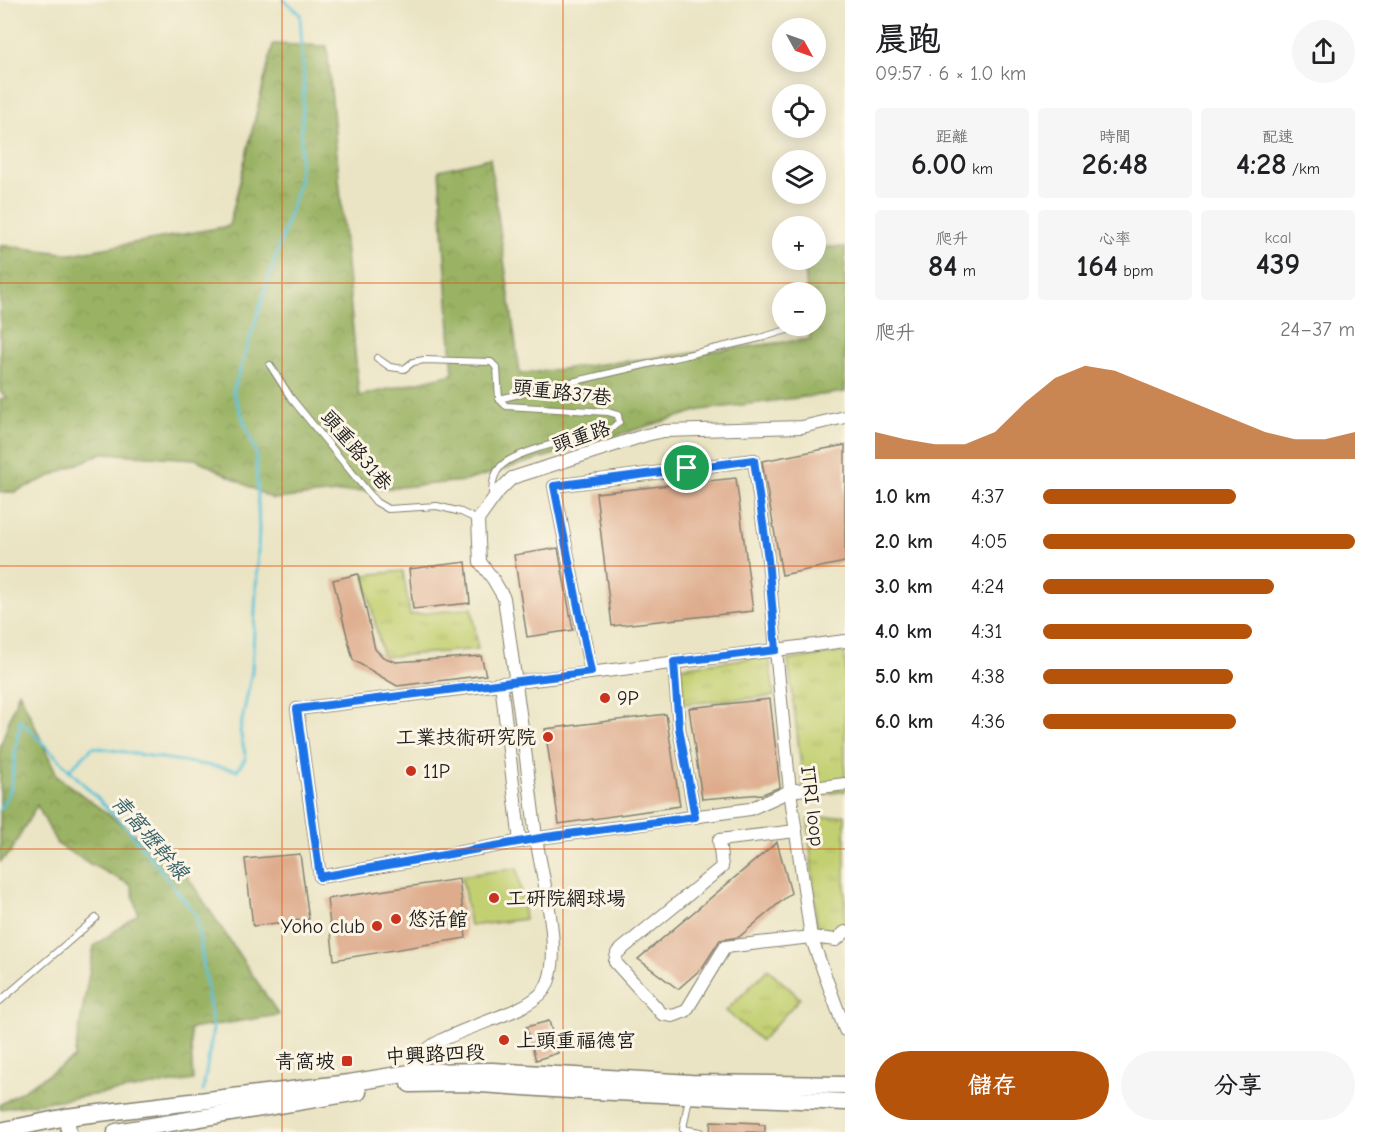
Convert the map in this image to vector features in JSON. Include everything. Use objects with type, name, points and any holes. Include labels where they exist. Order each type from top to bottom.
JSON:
[{"type":"main road","name":"中興路四段","points":[[116,1132],[416,1077]]},
{"type":"main road","name":"中興路四段","points":[[0,1131],[67,1125],[349,1083],[416,1077],[690,1090],[845,1102]]},
{"type":"main road","name":"中興路四段","points":[[690,1090],[845,1085]]},
{"type":"street","name":"頭重路","points":[[478,520],[498,492],[512,478],[646,435],[687,430],[802,427],[845,417]]},
{"type":"street","name":"ITRI loop","points":[[591,672],[554,486],[754,460],[768,559],[790,791],[811,938],[845,1030]]},
{"type":"street","points":[[416,1077],[417,1061],[424,1051],[526,1004],[543,990],[551,975],[553,936],[536,839],[504,598],[480,562],[478,520]]},
{"type":"street","points":[[845,641],[297,709],[320,877],[536,839],[750,809],[790,791],[845,784]]},
{"type":"street","points":[[674,662],[679,728],[695,817]]},
{"type":"street","points":[[501,683],[520,842]]},
{"type":"street","points":[[796,831],[719,840],[722,867],[617,954],[615,962],[662,1014],[673,1016],[686,1011],[725,948],[811,938],[836,940],[845,932]]},
{"type":"lane","points":[[499,399],[772,334]]},
{"type":"lane","name":"頭重路37巷","points":[[377,358],[390,367],[404,369],[413,362],[443,360],[491,362],[497,368],[499,399],[506,406],[608,412],[618,415],[619,422],[611,429],[522,454],[502,464],[493,476],[492,492]]},
{"type":"lane","name":"頭重路31巷","points":[[270,365],[291,398],[376,502],[388,509],[436,506],[461,512],[478,520]]},
{"type":"lane","points":[[0,1001],[96,918]]},
{"type":"lane","points":[[690,1090],[683,1129],[700,1132]]},
{"type":"green space","points":[[273,44],[327,46],[359,396],[453,374],[439,170],[490,158],[520,374],[810,339],[810,336],[826,336],[826,282],[806,282],[805,270],[826,270],[826,247],[845,247],[845,392],[701,410],[465,481],[273,499],[196,459],[102,453],[15,492],[0,492],[0,399],[7,398],[0,392],[0,245],[71,254],[229,226]]},
{"type":"green space","points":[[403,571],[410,615],[472,608],[478,649],[383,657],[364,575]]},
{"type":"green space","points":[[845,652],[845,791],[805,797],[788,660]]},
{"type":"green space","points":[[769,656],[774,696],[684,704],[681,667]]},
{"type":"green space","points":[[19,691],[58,777],[183,870],[279,1015],[190,1029],[193,1080],[0,1109],[0,1105],[74,1058],[94,946],[138,914],[131,885],[57,844],[37,805],[10,853],[0,862],[0,747]]},
{"type":"green space","points":[[845,815],[845,927],[818,942],[808,820]]},
{"type":"green space","name":"工研院網球場","points":[[517,868],[525,919],[470,926],[462,876]]},
{"type":"green space","points":[[768,969],[800,998],[761,1041],[726,1011]]},
{"type":"building","points":[[845,445],[845,562],[782,575],[762,461]]},
{"type":"building","points":[[736,478],[753,611],[612,626],[596,493]]},
{"type":"building","points":[[558,548],[573,630],[527,637],[514,555]]},
{"type":"building","points":[[466,562],[470,603],[413,609],[409,569]]},
{"type":"building","points":[[358,574],[375,649],[383,657],[396,662],[481,656],[486,675],[397,686],[353,660],[333,580]]},
{"type":"building","points":[[770,699],[780,787],[763,794],[702,799],[689,708]]},
{"type":"building","points":[[666,714],[680,806],[559,824],[545,729]]},
{"type":"building","points":[[777,842],[791,893],[739,937],[720,940],[702,968],[678,989],[638,959]]},
{"type":"building","points":[[300,854],[309,919],[253,926],[245,859]]},
{"type":"building","name":"悠活館","points":[[459,879],[466,938],[334,960],[327,899]]},
{"type":"building","points":[[549,1021],[558,1053],[536,1060],[526,1027]]},
{"type":"building","points":[[711,1121],[759,1123],[759,1125],[765,1125],[765,1132],[710,1132]]},
{"type":"waterway","points":[[69,770],[93,747],[237,770],[246,758],[240,731],[252,671],[259,529],[256,453],[233,392],[299,184],[304,84],[300,14],[284,0]]},
{"type":"waterway","name":"青窩壢幹線","points":[[0,809],[10,792],[20,720],[128,829],[196,915],[213,1029],[203,1091]]},
{"type":"place","name":"9P","points":[[605,698]]},
{"type":"place","name":"工業技術研究院","points":[[548,737]]},
{"type":"place","name":"11P","points":[[411,771]]},
{"type":"place","name":"工研院網球場","points":[[494,898]]},
{"type":"place","name":"悠活館","points":[[396,919]]},
{"type":"place","name":"Yoho club","points":[[377,926]]},
{"type":"place","name":"上頭重福德宮","points":[[504,1040]]},
{"type":"place","name":"青窩坡","points":[[347,1061]]},
{"type":"route","points":[[754,460],[768,559],[776,650],[674,662],[679,728],[695,817],[546,837],[320,877],[297,709],[591,672],[554,486],[687,468],[754,460]]}]
